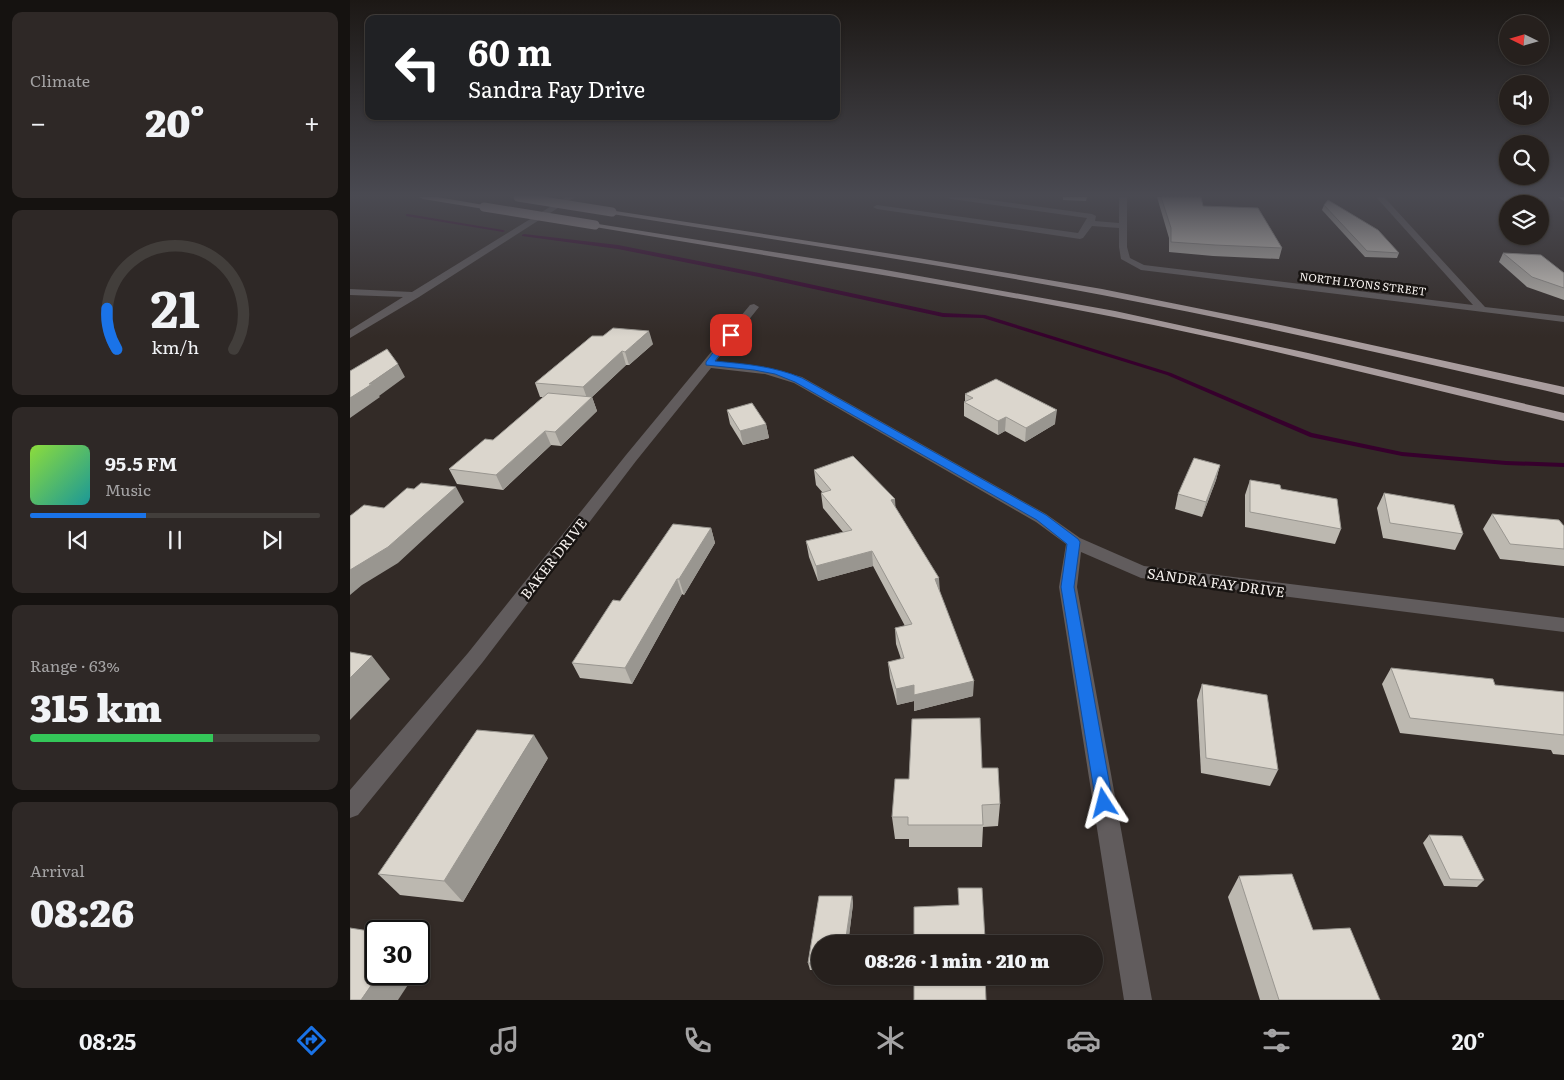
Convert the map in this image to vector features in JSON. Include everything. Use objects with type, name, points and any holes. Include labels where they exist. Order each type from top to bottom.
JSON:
[{"type":"highway","points":[[704,244],[1070,306],[1388,375],[1564,417]]},
{"type":"highway","points":[[815,244],[1101,292],[1276,326],[1564,391]]},
{"type":"street","points":[[350,336],[497,244]]},
{"type":"street","name":"NORTH LYONS STREET","points":[[1123,244],[1126,259],[1130,262],[1170,272],[1564,319]]},
{"type":"street","points":[[1423,244],[1483,310]]},
{"type":"street","points":[[350,292],[415,295]]},
{"type":"street","name":"BAKER DRIVE","points":[[350,807],[475,658],[631,458],[754,307]]},
{"type":"street","name":"SANDRA FAY DRIVE","points":[[709,364],[754,367],[778,372],[798,380],[1041,518],[1074,542],[1141,572],[1564,625]]},
{"type":"street","points":[[1074,542],[1068,587],[1138,1000]]},
{"type":"building","points":[[1195,244],[1279,244],[1282,248]]},
{"type":"building","points":[[1360,244],[1390,244],[1399,253],[1367,251]]},
{"type":"building","points":[[1503,253],[1541,255],[1564,273],[1564,288],[1532,277]]},
{"type":"building","points":[[613,328],[649,331],[625,352],[622,351],[583,387],[535,383],[592,336],[603,336]]},
{"type":"building","points":[[387,349],[398,364],[350,398],[350,371]]},
{"type":"building","points":[[996,379],[1057,410],[1026,428],[1006,417],[998,421],[964,402],[973,398],[965,394]]},
{"type":"building","points":[[548,393],[592,397],[555,432],[545,431],[496,475],[449,469],[485,439],[493,440]]},
{"type":"building","points":[[752,403],[766,424],[740,431],[727,410]]},
{"type":"building","points":[[853,456],[895,499],[891,500],[939,578],[935,579],[974,681],[914,695],[914,685],[896,689],[888,662],[904,658],[895,628],[912,624],[872,551],[816,566],[806,541],[852,530],[821,493],[831,490],[814,470]]},
{"type":"building","points":[[1194,458],[1220,465],[1206,502],[1178,494]]},
{"type":"building","points":[[1250,480],[1280,485],[1281,489],[1337,499],[1341,529],[1250,512]]},
{"type":"building","points":[[421,483],[456,487],[388,547],[350,570],[350,516],[364,505],[384,508],[407,488],[414,489]]},
{"type":"building","points":[[1384,493],[1454,505],[1463,534],[1390,523]]},
{"type":"building","points":[[1492,514],[1559,520],[1564,526],[1564,549],[1510,544]]},
{"type":"building","points":[[673,524],[711,528],[679,579],[677,579],[625,668],[572,663],[613,600],[620,601]]},
{"type":"building","points":[[350,652],[372,656],[350,678]]},
{"type":"building","points":[[1391,668],[1493,679],[1495,685],[1564,692],[1564,735],[1410,718]]},
{"type":"building","points":[[1202,684],[1267,695],[1278,770],[1206,758]]},
{"type":"building","points":[[980,718],[982,768],[998,768],[1000,804],[982,805],[983,825],[908,825],[908,817],[892,817],[895,779],[909,779],[912,719]]},
{"type":"building","points":[[477,730],[534,735],[444,881],[378,874]]},
{"type":"building","points":[[1429,835],[1462,836],[1484,880],[1450,879]]},
{"type":"building","points":[[1292,874],[1313,930],[1350,928],[1380,1000],[1279,1000],[1239,876]]},
{"type":"building","points":[[958,888],[982,888],[985,935],[914,935],[914,907],[959,905]]},
{"type":"building","points":[[819,896],[852,896],[846,935],[813,935]]},
{"type":"building","points":[[350,928],[365,930],[365,985],[371,985],[361,1000],[350,1000]]},
{"type":"building","points":[[811,945],[811,963],[808,963]]},
{"type":"building","points":[[914,985],[985,985],[986,1000],[914,1000]]},
{"type":"waterway","points":[[592,244],[618,247],[759,275],[943,315],[983,316],[1169,374],[1310,435],[1402,454],[1506,463],[1564,465]]},
{"type":"route","points":[[731,335],[709,364],[754,367],[778,372],[798,380],[1041,518],[1074,542],[1068,587],[1104,803]]}]
